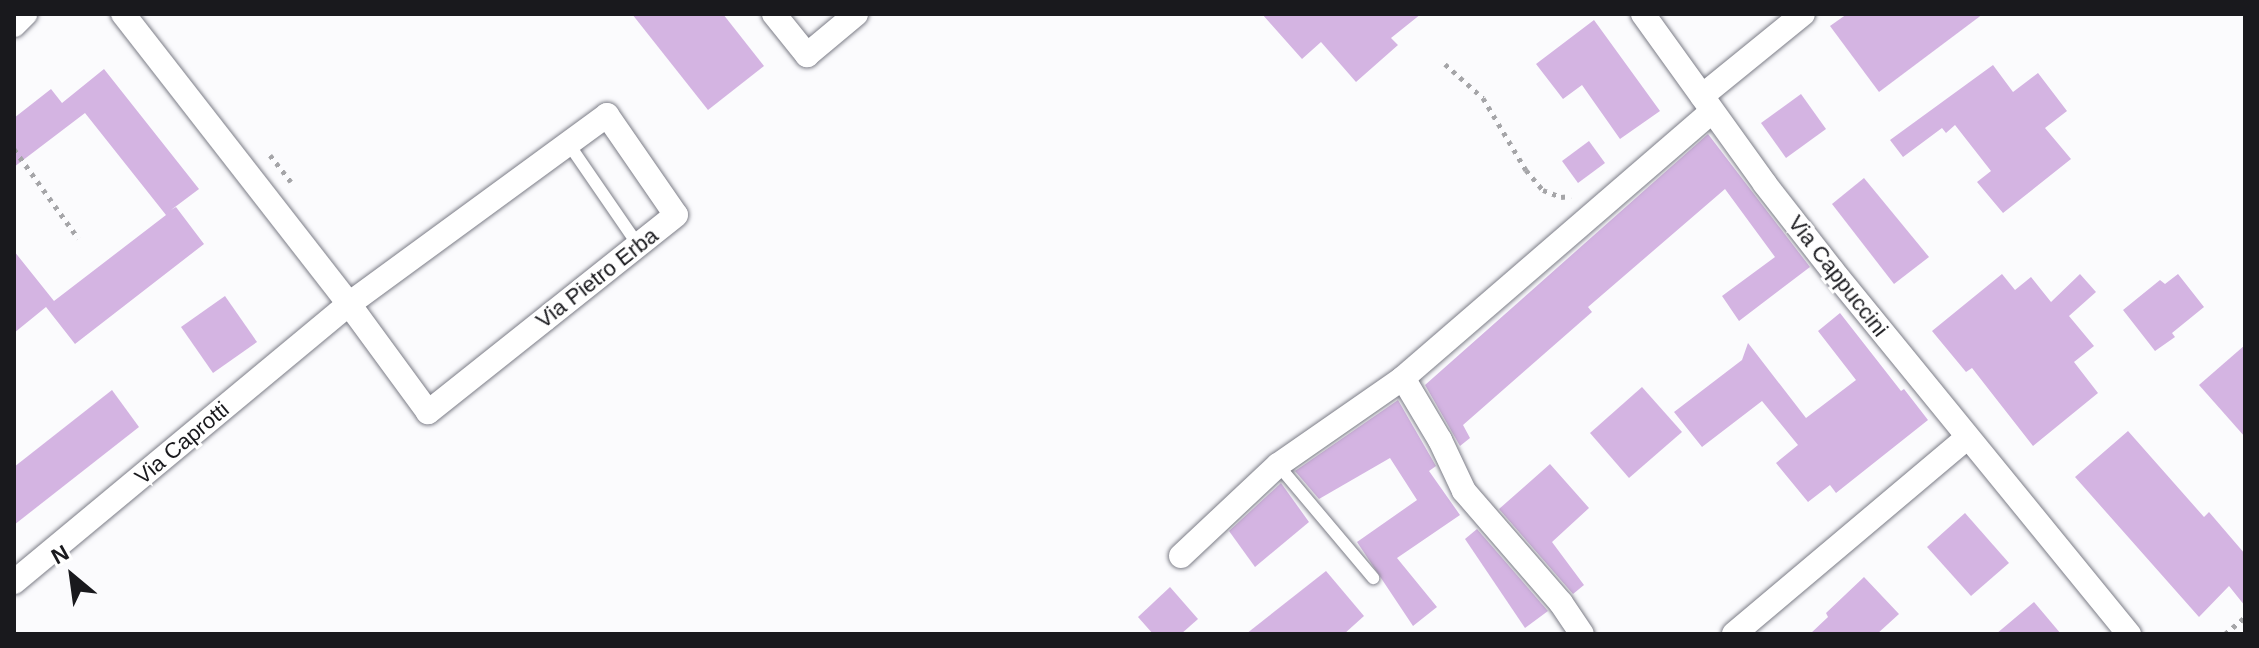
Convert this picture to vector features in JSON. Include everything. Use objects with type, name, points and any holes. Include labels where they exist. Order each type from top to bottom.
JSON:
[{"type":"street","points":[[14,25],[25,14]]},
{"type":"street","name":"Via Pietro Erba","points":[[123,14],[349,304],[428,412],[676,215],[607,115],[349,304]]},
{"type":"street","points":[[774,14],[807,55],[856,14]]},
{"type":"street","name":"Via Cappuccini","points":[[1643,14],[1803,233],[2129,634]]},
{"type":"street","points":[[1181,556],[1278,465],[1403,378],[1803,14]]},
{"type":"street","name":"Via Caprotti","points":[[14,582],[349,304]]},
{"type":"street","points":[[1403,378],[1440,440],[1464,491],[1561,603],[1582,634]]},
{"type":"street","points":[[1734,634],[1967,438]]},
{"type":"lane","points":[[568,143],[638,245]]},
{"type":"lane","points":[[1278,465],[1373,578]]},
{"type":"path","points":[[1445,64],[1483,98],[1526,170],[1543,190],[1561,197],[1577,195]]},
{"type":"path","points":[[14,149],[78,238]]},
{"type":"path","points":[[2225,634],[2245,617]]},
{"type":"building","points":[[632,14],[723,14],[764,66],[708,110]]},
{"type":"building","points":[[1262,14],[1421,14],[1391,38],[1398,45],[1356,82],[1321,42],[1302,59]]},
{"type":"building","points":[[1847,14],[1983,14],[1879,92],[1830,26]]},
{"type":"building","points":[[1594,20],[1660,111],[1620,139],[1582,85],[1563,99],[1536,64]]},
{"type":"building","points":[[1993,65],[2013,92],[2038,73],[2067,111],[2045,128],[2071,159],[2003,213],[1977,182],[1991,171],[1955,125],[1946,133],[1942,128],[1903,157],[1890,140]]},
{"type":"building","points":[[104,69],[199,189],[171,210],[176,207],[204,244],[75,344],[46,307],[14,333],[14,251],[54,301],[166,215],[85,113],[14,167],[14,118],[51,89],[62,103]]},
{"type":"building","points":[[1801,94],[1826,129],[1786,158],[1761,123]]},
{"type":"building","points":[[1708,134],[1810,267],[1739,321],[1722,296],[1775,257],[1725,189],[1588,307],[1592,312],[1463,425],[1470,438],[1460,446],[1425,385]]},
{"type":"building","points":[[1589,141],[1605,163],[1578,183],[1562,161]]},
{"type":"building","points":[[1864,178],[1929,257],[1894,284],[1832,204]]},
{"type":"building","points":[[2002,274],[2015,290],[2031,277],[2051,302],[2080,274],[2096,292],[2069,316],[2094,346],[2074,362],[2098,393],[2033,446],[1972,368],[1966,372],[1932,331]]},
{"type":"building","points":[[2178,274],[2204,307],[2172,333],[2175,337],[2155,351],[2123,310],[2160,280],[2165,284]]},
{"type":"building","points":[[225,296],[257,342],[213,373],[181,327]]},
{"type":"building","points":[[1840,313],[1901,391],[1904,389],[1928,420],[1836,493],[1830,485],[1808,502],[1776,463],[1798,445],[1762,401],[1702,447],[1674,412],[1742,360],[1748,343],[1806,418],[1856,380],[1818,331]]},
{"type":"building","points":[[2245,345],[2245,437],[2199,385]]},
{"type":"building","points":[[1642,387],[1682,432],[1629,478],[1590,433]]},
{"type":"building","points":[[112,390],[139,427],[14,525],[14,467]]},
{"type":"building","points":[[1398,400],[1436,466],[1429,471],[1460,515],[1397,558],[1437,607],[1413,626],[1357,542],[1417,500],[1390,458],[1319,499],[1295,471]]},
{"type":"building","points":[[2128,431],[2204,517],[2209,512],[2245,554],[2245,606],[2229,586],[2199,617],[2075,477]]},
{"type":"building","points":[[1550,464],[1589,508],[1552,542],[1584,585],[1573,594],[1499,509]]},
{"type":"building","points":[[1281,483],[1309,522],[1255,567],[1229,531]]},
{"type":"building","points":[[1965,513],[2009,563],[1971,596],[1927,547]]},
{"type":"building","points":[[1477,529],[1548,611],[1525,628],[1465,539]]},
{"type":"building","points":[[1326,571],[1364,616],[1344,634],[1246,634]]},
{"type":"building","points":[[1864,577],[1899,614],[1877,634],[1810,634],[1828,617],[1826,613]]},
{"type":"building","points":[[1170,587],[1198,619],[1181,634],[1153,634],[1138,617]]},
{"type":"building","points":[[2034,602],[2061,634],[1996,634]]}]
